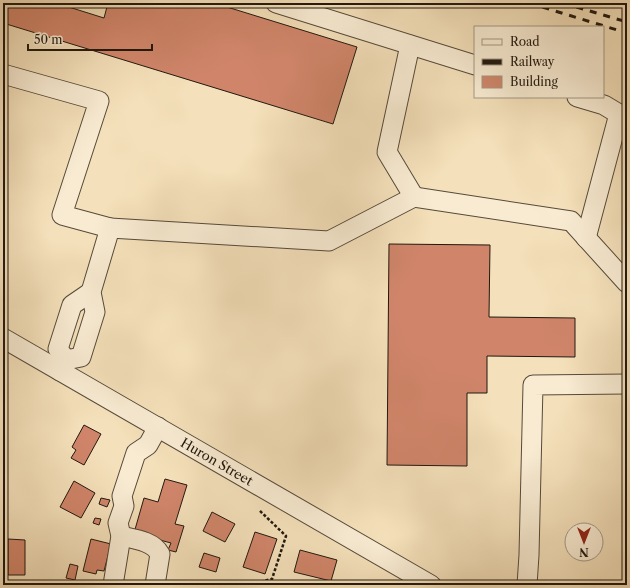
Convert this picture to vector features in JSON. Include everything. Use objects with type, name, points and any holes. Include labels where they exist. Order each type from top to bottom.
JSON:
[{"type":"street","points":[[276,3],[474,65]]},
{"type":"street","points":[[410,45],[387,152],[414,197]]},
{"type":"street","points":[[3,74],[99,101],[62,215],[110,228],[328,241],[414,197],[571,221],[627,284]]},
{"type":"street","points":[[580,98],[604,106],[619,114],[586,238]]},
{"type":"street","points":[[91,292],[72,305],[58,349],[63,365],[81,357],[95,312],[91,292],[110,228]]},
{"type":"street","name":"Huron Street","points":[[3,338],[63,365],[158,427],[431,585]]},
{"type":"street","points":[[527,585],[533,385],[627,384]]},
{"type":"street","points":[[113,585],[121,536],[118,523],[124,506],[122,496],[136,453],[148,446],[158,427]]},
{"type":"street","points":[[121,536],[152,545],[158,550],[160,554],[155,585]]},
{"type":"path","points":[[246,585],[272,579],[286,536],[259,510]]},
{"type":"building","points":[[3,3],[56,3],[104,18],[108,3],[214,3],[357,47],[333,124],[3,23]]},
{"type":"building","points":[[389,244],[490,245],[489,317],[575,318],[575,357],[487,356],[487,393],[467,393],[467,466],[387,465]]},
{"type":"building","points":[[84,425],[101,434],[84,465],[71,458],[76,450],[72,447]]},
{"type":"building","points":[[165,479],[187,485],[175,524],[184,526],[176,552],[168,550],[171,543],[134,533],[144,498],[158,502]]},
{"type":"building","points":[[74,481],[95,493],[81,518],[60,507]]},
{"type":"building","points":[[101,498],[110,500],[107,507],[99,504]]},
{"type":"building","points":[[212,512],[235,524],[225,542],[203,531]]},
{"type":"building","points":[[95,518],[101,519],[99,525],[93,523]]},
{"type":"building","points":[[255,532],[277,539],[265,574],[243,567]]},
{"type":"building","points":[[8,539],[25,540],[25,575],[8,575]]},
{"type":"building","points":[[91,539],[111,544],[104,571],[97,570],[96,574],[83,571]]},
{"type":"building","points":[[300,550],[337,560],[331,581],[294,572]]},
{"type":"building","points":[[204,553],[220,558],[216,572],[199,567]]},
{"type":"building","points":[[70,564],[78,566],[75,580],[66,578]]},
{"type":"railway","points":[[529,3],[627,33]]},
{"type":"railway","points":[[563,3],[627,22]]}]
